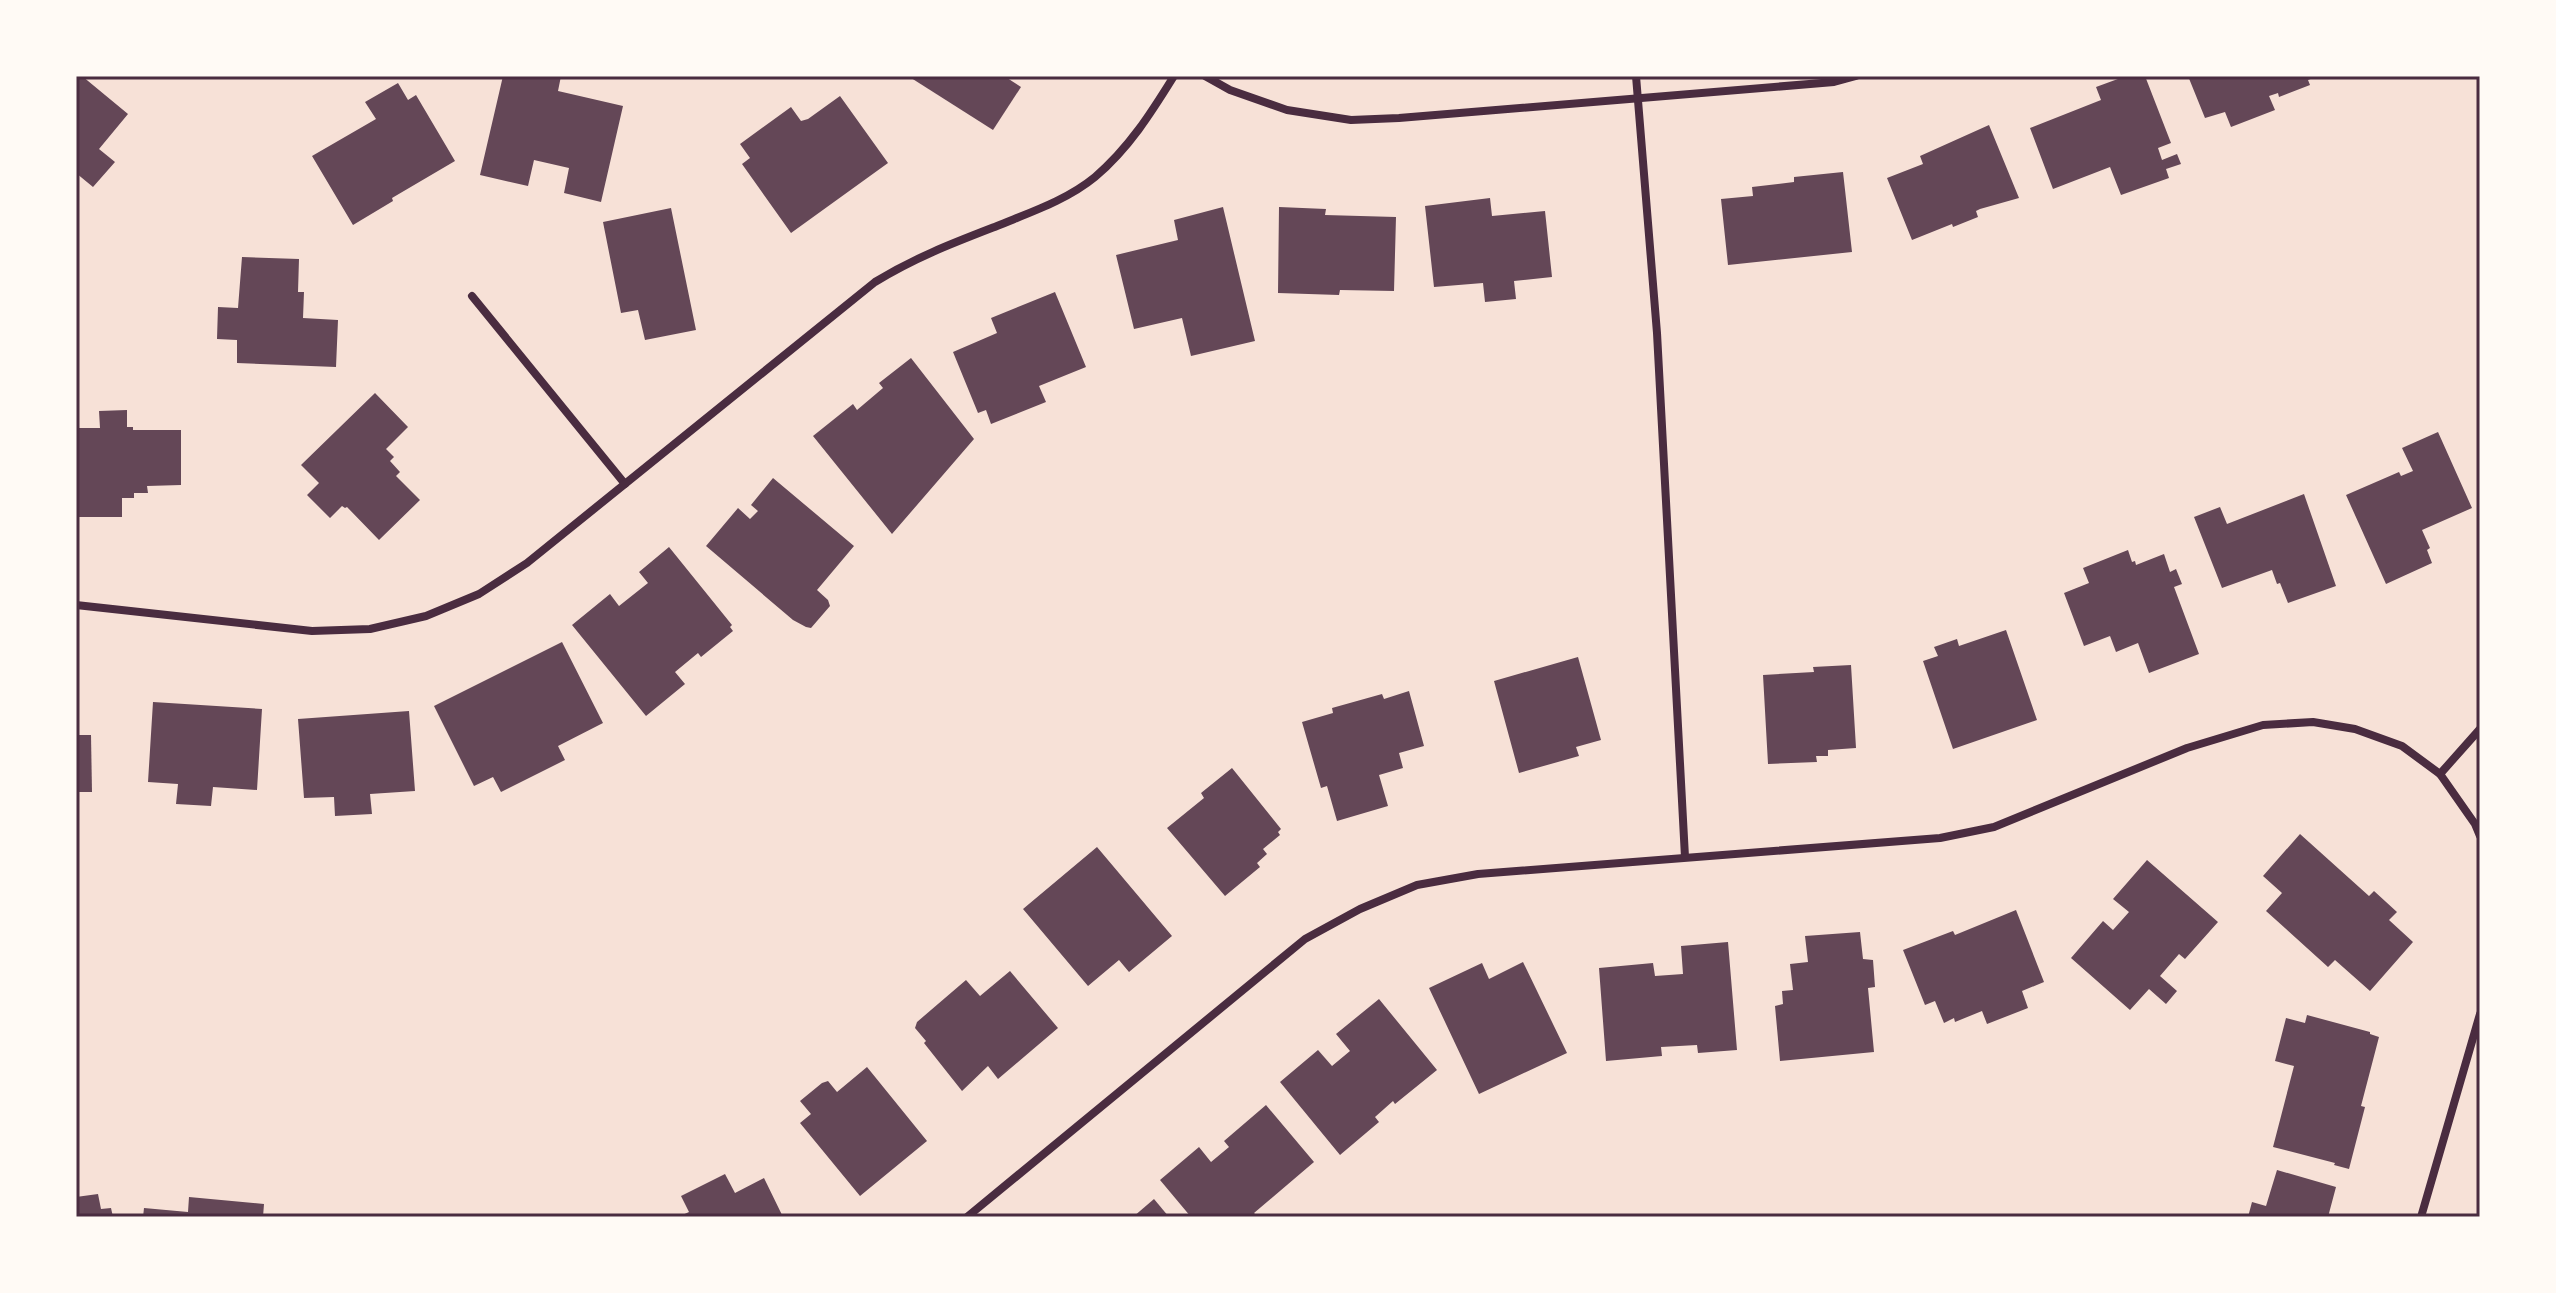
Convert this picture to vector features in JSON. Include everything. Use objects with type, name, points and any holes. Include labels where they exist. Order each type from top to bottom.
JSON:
[{"type":"street","points":[[76,605],[312,631],[370,629],[426,616],[479,594],[527,563],[875,282],[914,258],[1057,202],[1094,178],[1126,148],[1174,76]]},
{"type":"street","points":[[1205,76],[1230,90],[1287,110],[1351,120],[1834,82],[1856,76]]},
{"type":"street","points":[[1636,76],[1657,333],[1685,857]]},
{"type":"street","points":[[472,296],[625,484]]},
{"type":"street","points":[[967,1217],[1305,939],[1360,909],[1417,885],[1478,874],[1940,838],[1994,827],[2187,748],[2263,725],[2313,722],[2355,729],[2402,746],[2440,774],[2480,836]]},
{"type":"street","points":[[2440,774],[2480,729]]},
{"type":"street","points":[[2421,1217],[2480,1014]]},
{"type":"building","points":[[76,76],[82,76],[128,114],[99,149],[115,162],[93,187],[76,173]]},
{"type":"building","points":[[503,76],[561,76],[558,91],[623,106],[601,202],[564,193],[569,168],[534,160],[528,186],[480,175]]},
{"type":"building","points":[[908,76],[1004,76],[1021,87],[993,130]]},
{"type":"building","points":[[2126,76],[2145,76],[2171,143],[2158,148],[2162,160],[2177,154],[2181,164],[2166,169],[2169,178],[2121,195],[2110,167],[2053,189],[2030,128],[2101,100],[2096,87]]},
{"type":"building","points":[[2188,76],[2318,76],[2308,80],[2310,85],[2279,97],[2278,93],[2269,96],[2275,110],[2231,127],[2225,112],[2205,118]]},
{"type":"building","points":[[398,83],[408,100],[416,95],[455,161],[353,225],[312,156],[376,119],[365,102]]},
{"type":"building","points":[[840,96],[888,163],[791,233],[742,164],[750,158],[740,144],[791,107],[801,121]]},
{"type":"building","points":[[1989,125],[2019,198],[1980,209],[1976,211],[1978,217],[1912,240],[1887,178],[1923,164],[1920,156]]},
{"type":"building","points":[[1843,172],[1852,252],[1728,265],[1721,199],[1753,196],[1752,187],[1794,182],[1794,177]]},
{"type":"building","points":[[1490,198],[1492,216],[1545,211],[1552,277],[1514,281],[1516,299],[1485,302],[1483,283],[1434,287],[1425,206]]},
{"type":"building","points":[[1223,207],[1255,341],[1191,356],[1182,318],[1134,329],[1116,255],[1178,240],[1174,220]]},
{"type":"building","points":[[1279,207],[1326,209],[1325,215],[1396,217],[1394,291],[1340,290],[1339,295],[1278,293]]},
{"type":"building","points":[[671,208],[696,330],[645,340],[638,310],[621,313],[603,222]]},
{"type":"building","points":[[242,257],[299,259],[298,292],[304,292],[303,318],[338,320],[336,367],[237,363],[237,340],[217,339],[218,307],[238,308]]},
{"type":"building","points":[[1055,292],[1086,367],[1039,386],[1046,402],[991,424],[986,410],[978,413],[953,352],[997,333],[991,318]]},
{"type":"building","points":[[911,358],[974,439],[892,534],[813,436],[853,404],[857,410],[883,388],[879,383]]},
{"type":"building","points":[[375,393],[408,427],[386,449],[394,457],[390,461],[400,472],[396,476],[420,500],[379,540],[347,507],[342,506],[330,518],[307,495],[319,483],[301,465]]},
{"type":"building","points":[[127,410],[127,427],[133,427],[133,430],[181,430],[181,485],[147,486],[148,493],[134,493],[134,498],[122,498],[122,517],[76,517],[76,428],[100,428],[99,411]]},
{"type":"building","points":[[2438,432],[2472,508],[2422,530],[2430,548],[2427,550],[2432,563],[2386,584],[2346,495],[2399,472],[2401,476],[2413,471],[2402,448]]},
{"type":"building","points":[[773,478],[854,546],[817,590],[830,606],[811,628],[793,620],[706,546],[738,508],[750,519],[758,511],[751,505]]},
{"type":"building","points":[[2304,494],[2336,586],[2288,603],[2272,570],[2222,588],[2194,517],[2220,507],[2227,524]]},
{"type":"building","points":[[669,547],[732,625],[733,631],[701,657],[698,653],[675,672],[685,684],[646,716],[572,625],[610,594],[619,606],[648,583],[639,572]]},
{"type":"building","points":[[2128,550],[2136,565],[2164,554],[2170,572],[2176,569],[2182,584],[2174,587],[2199,654],[2149,673],[2138,643],[2116,652],[2110,636],[2084,646],[2064,593],[2089,583],[2083,568]]},
{"type":"building","points":[[2006,630],[2037,720],[1953,749],[1923,661],[1938,656],[1934,647],[1957,639],[1959,646]]},
{"type":"building","points":[[562,642],[603,723],[558,746],[565,760],[501,792],[493,777],[474,786],[434,706]]},
{"type":"building","points":[[1578,657],[1601,740],[1576,747],[1579,756],[1519,773],[1494,681]]},
{"type":"building","points":[[1851,665],[1856,748],[1828,750],[1828,756],[1816,756],[1817,762],[1768,764],[1763,675],[1814,672],[1813,667]]},
{"type":"building","points":[[1409,691],[1424,746],[1399,753],[1403,768],[1379,775],[1388,806],[1337,821],[1327,786],[1321,788],[1302,722],[1333,713],[1332,708],[1382,694],[1384,699]]},
{"type":"building","points":[[153,702],[262,709],[257,790],[213,787],[211,806],[176,804],[178,784],[148,782]]},
{"type":"building","points":[[409,711],[415,791],[370,794],[372,814],[335,816],[334,797],[304,798],[298,719]]},
{"type":"building","points":[[76,735],[91,735],[92,792],[76,792]]},
{"type":"building","points":[[1232,768],[1281,829],[1278,832],[1280,835],[1263,849],[1267,854],[1257,863],[1260,867],[1225,896],[1167,828],[1204,798],[1201,793]]},
{"type":"building","points":[[2300,834],[2369,896],[2374,891],[2397,912],[2389,920],[2413,942],[2370,991],[2335,960],[2328,967],[2266,911],[2282,893],[2263,876]]},
{"type":"building","points":[[1097,847],[1172,936],[1129,972],[1119,960],[1088,986],[1023,909]]},
{"type":"building","points":[[2147,860],[2218,922],[2185,959],[2179,954],[2160,976],[2177,991],[2166,1004],[2149,989],[2130,1010],[2071,958],[2103,921],[2113,930],[2129,912],[2113,899]]},
{"type":"building","points":[[2016,910],[2044,982],[2022,991],[2028,1008],[1987,1024],[1982,1011],[1944,1023],[1935,1001],[1925,1005],[1903,950],[1953,931],[1955,935]]},
{"type":"building","points":[[1860,932],[1863,959],[1873,960],[1875,987],[1868,988],[1874,1052],[1780,1061],[1775,1006],[1783,1004],[1782,991],[1793,990],[1790,964],[1808,962],[1805,936]]},
{"type":"building","points":[[1728,942],[1737,1050],[1698,1053],[1697,1045],[1661,1047],[1662,1056],[1606,1061],[1599,968],[1653,963],[1655,976],[1683,974],[1681,946]]},
{"type":"building","points":[[1523,962],[1567,1053],[1479,1094],[1429,988],[1482,963],[1489,979]]},
{"type":"building","points":[[1010,971],[1058,1028],[998,1079],[988,1066],[962,1091],[924,1043],[926,1041],[915,1028],[917,1022],[966,980],[980,996]]},
{"type":"building","points":[[1379,999],[1437,1070],[1395,1104],[1393,1101],[1375,1117],[1379,1122],[1340,1155],[1280,1082],[1318,1050],[1332,1066],[1350,1051],[1336,1034]]},
{"type":"building","points":[[2307,1015],[2379,1037],[2349,1169],[2273,1147],[2294,1066],[2275,1061],[2286,1018],[2305,1023]]},
{"type":"building","points":[[867,1067],[927,1141],[860,1196],[800,1123],[811,1114],[800,1101],[828,1081],[837,1092]]},
{"type":"building","points":[[1266,1105],[1314,1162],[1254,1213],[1258,1217],[1191,1217],[1160,1180],[1199,1147],[1211,1162],[1229,1147],[1224,1141]]},
{"type":"building","points":[[2277,1170],[2336,1187],[2328,1217],[2248,1217],[2252,1202],[2266,1206]]},
{"type":"building","points":[[725,1174],[735,1193],[764,1178],[783,1217],[678,1217],[689,1212],[681,1196]]},
{"type":"building","points":[[98,1194],[101,1209],[111,1208],[113,1217],[76,1217],[76,1197]]},
{"type":"building","points":[[189,1197],[264,1204],[263,1217],[143,1217],[144,1208],[188,1212]]},
{"type":"building","points":[[1154,1199],[1169,1217],[1133,1217]]}]
